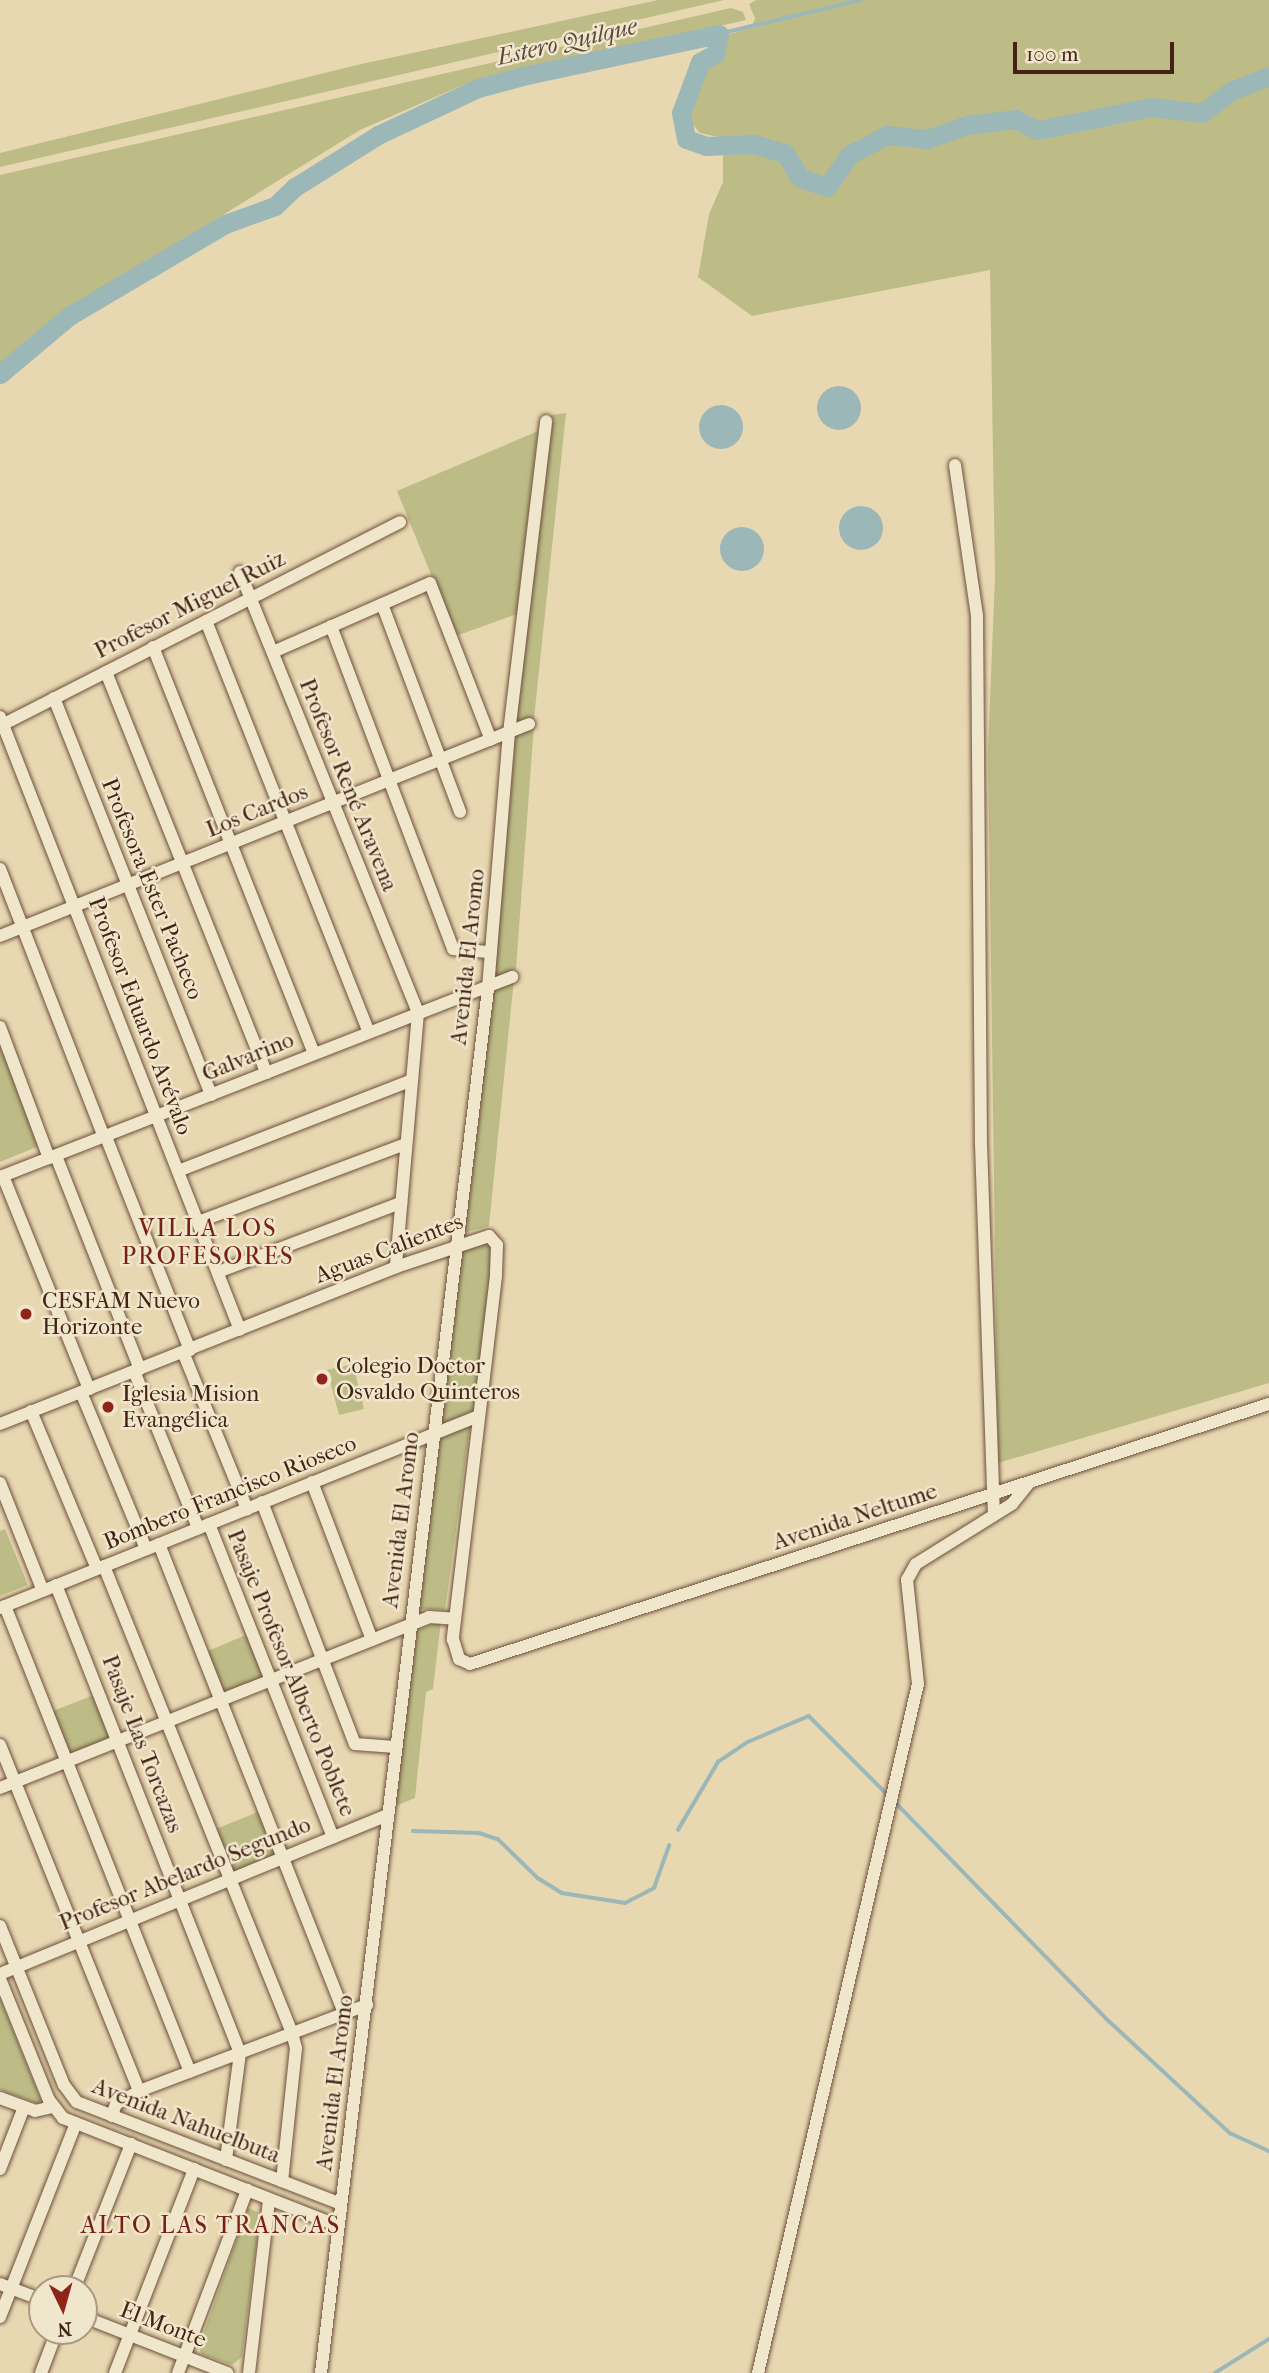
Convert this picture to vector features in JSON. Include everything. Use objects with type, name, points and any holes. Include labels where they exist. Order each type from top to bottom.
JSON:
[{"type":"street","name":"Avenida El Aromo","points":[[321,2373],[367,2005],[409,1625],[488,988],[509,733],[546,421]]},
{"type":"street","points":[[956,465],[977,615],[981,1144],[993,1515]]},
{"type":"street","name":"Profesor Miguel Ruiz","points":[[1,722],[106,672],[400,522]]},
{"type":"street","name":"Profesor René Aravena","points":[[240,572],[418,1013]]},
{"type":"street","points":[[273,652],[430,583],[491,740]]},
{"type":"street","points":[[382,604],[460,812]]},
{"type":"street","points":[[206,621],[369,1032]]},
{"type":"street","points":[[331,626],[392,779],[453,949],[491,952]]},
{"type":"street","points":[[153,648],[314,1053]]},
{"type":"street","points":[[106,672],[266,1073]]},
{"type":"street","name":"Profesora Ester Pacheco","points":[[54,698],[211,1095]]},
{"type":"street","name":"Profesor Eduardo Arévalo","points":[[1,722],[240,1330]]},
{"type":"street","name":"Los Cardos","points":[[0,936],[529,724]]},
{"type":"street","points":[[0,869],[247,1509]]},
{"type":"street","name":"Galvarino","points":[[2,1177],[512,977]]},
{"type":"street","points":[[396,1267],[410,1081],[418,1013]]},
{"type":"street","name":"Pasaje Profesor Alberto Poblete","points":[[0,1027],[137,1370],[203,1526],[273,1679],[333,1837]]},
{"type":"street","points":[[178,1171],[410,1081]]},
{"type":"street","points":[[198,1222],[405,1144]]},
{"type":"street","points":[[2,1177],[85,1391],[152,1547],[222,1699],[344,2013]]},
{"type":"street","points":[[218,1272],[401,1203]]},
{"type":"street","name":"Aguas Calientes","points":[[0,1424],[481,1236],[492,1238],[497,1249],[476,1417]]},
{"type":"street","name":"Avenida Neltume","points":[[455,1619],[456,1654],[465,1663],[478,1663],[1269,1404]]},
{"type":"street","points":[[31,1411],[167,1721],[292,2033],[296,2048],[282,2181]]},
{"type":"street","points":[[0,1788],[429,1617],[455,1619],[476,1417]]},
{"type":"street","name":"Bombero Francisco Rioseco","points":[[3,1607],[476,1417]]},
{"type":"street","points":[[312,1482],[372,1640]]},
{"type":"street","points":[[0,1483],[43,1591]]},
{"type":"street","points":[[758,2373],[918,1684],[907,1580],[916,1564],[993,1515],[1028,1485]]},
{"type":"street","points":[[262,1503],[355,1744],[395,1747]]},
{"type":"street","points":[[0,1522],[13,1517]]},
{"type":"street","name":"Pasaje Las Torcazas","points":[[57,1586],[240,2053],[226,2160]]},
{"type":"street","points":[[3,1607],[190,2072]]},
{"type":"street","points":[[0,1745],[139,2091]]},
{"type":"street","name":"Profesor Abelardo Segundo","points":[[0,1977],[16,1965],[387,1815]]},
{"type":"street","name":"Avenida Nahuelbuta","points":[[0,1926],[68,2094],[112,2116],[341,2204]]},
{"type":"street","points":[[0,1977],[52,2107],[40,2111],[0,2098]]},
{"type":"street","points":[[112,2116],[116,2104],[139,2091],[367,2005]]},
{"type":"street","points":[[0,2169],[24,2107]]},
{"type":"street","name":"Avenida Nahuelbuta","points":[[52,2107],[76,2123],[338,2226]]},
{"type":"street","points":[[0,2317],[6,2286],[76,2123]]},
{"type":"street","points":[[80,2275],[131,2144]]},
{"type":"street","points":[[115,2373],[194,2169]]},
{"type":"street","points":[[178,2373],[247,2190]]},
{"type":"street","points":[[249,2373],[269,2199]]},
{"type":"street","points":[[6,2286],[28,2295]]},
{"type":"street","name":"El Monte","points":[[98,2322],[227,2373]]},
{"type":"street","points":[[41,2373],[52,2345]]},
{"type":"shaded area","points":[[658,0],[724,0],[0,167],[0,153],[357,65]]},
{"type":"shaded area","points":[[756,0],[1269,0],[1269,1383],[998,1463],[988,750],[995,576],[990,270],[752,316],[698,277],[709,214],[723,182],[723,138],[700,133],[688,119],[692,96],[723,36],[751,28],[755,18],[749,4]]},
{"type":"shaded area","points":[[731,8],[743,12],[746,20],[463,85],[360,130],[66,312],[0,365],[0,175]]},
{"type":"shaded area","points":[[566,413],[534,719],[514,727],[551,415]]},
{"type":"shaded area","points":[[538,431],[517,614],[456,636],[397,491]]},
{"type":"shaded area","points":[[534,725],[516,969],[494,979],[514,733]]},
{"type":"shaded area","points":[[514,979],[489,1226],[463,1233],[492,991]]},
{"type":"shaded area","points":[[0,1041],[39,1146],[0,1162]]},
{"type":"shaded area","points":[[495,1241],[476,1417],[434,1433],[455,1246]]},
{"type":"shaded area","points":[[353,1364],[364,1409],[339,1415],[327,1370]]},
{"type":"shaded area","points":[[470,1426],[445,1610],[417,1609],[439,1437]]},
{"type":"shaded area","points":[[5,1529],[28,1585],[0,1596],[0,1531]]},
{"type":"shaded area","points":[[441,1621],[433,1689],[426,1692],[415,1798],[393,1807],[413,1632]]},
{"type":"shaded area","points":[[253,1632],[273,1680],[222,1699],[203,1653]]},
{"type":"shaded area","points":[[99,1693],[118,1741],[67,1761],[48,1713]]},
{"type":"shaded area","points":[[265,1809],[284,1857],[230,1879],[211,1831]]},
{"type":"shaded area","points":[[0,1998],[41,2100],[39,2104],[0,2090]]},
{"type":"shaded area","points":[[248,2208],[258,2212],[259,2222],[242,2357],[232,2365],[201,2354],[199,2346]]},
{"type":"water","points":[[839,386],[854,393],[861,408],[854,423],[839,430],[824,423],[817,408],[824,393]]},
{"type":"water","points":[[721,405],[736,412],[743,427],[736,442],[721,449],[706,442],[699,427],[706,412]]},
{"type":"water","points":[[861,506],[876,513],[883,528],[876,543],[861,550],[846,543],[839,528],[846,513]]},
{"type":"water","points":[[742,527],[757,534],[764,549],[757,564],[742,571],[727,564],[720,549],[727,534]]},
{"type":"waterway","points":[[719,34],[861,0]]},
{"type":"waterway","name":"Estero Quilque","points":[[0,374],[69,316],[225,224],[275,206],[295,187],[378,135],[478,88],[527,75],[719,34],[715,54],[700,62],[681,113],[686,139],[706,146],[753,144],[785,153],[800,178],[827,187],[849,155],[887,135],[927,139],[967,125],[1015,119],[1038,130],[1151,107],[1202,113],[1233,90],[1269,76]]},
{"type":"waterway","points":[[678,1830],[718,1762],[748,1742],[809,1716],[887,1794]]},
{"type":"waterway","points":[[897,1804],[1109,2021],[1230,2133],[1269,2151]]},
{"type":"waterway","points":[[413,1831],[479,1833],[498,1839],[538,1878],[562,1893],[625,1903],[654,1888],[669,1846]]},
{"type":"waterway","points":[[1215,2373],[1269,2339]]},
{"type":"place","name":"CESFAM Nuevo Horizonte","points":[[26,1314]]},
{"type":"place","name":"Colegio Doctor Osvaldo Quinteros","points":[[322,1379]]},
{"type":"place","name":"Iglesia Mision Evangélica","points":[[108,1407]]},
{"type":"district","name":"VILLA LOS PROFESORES","points":[[208,1243]]},
{"type":"district","name":"ALTO LAS TRANCAS","points":[[211,2226]]}]
